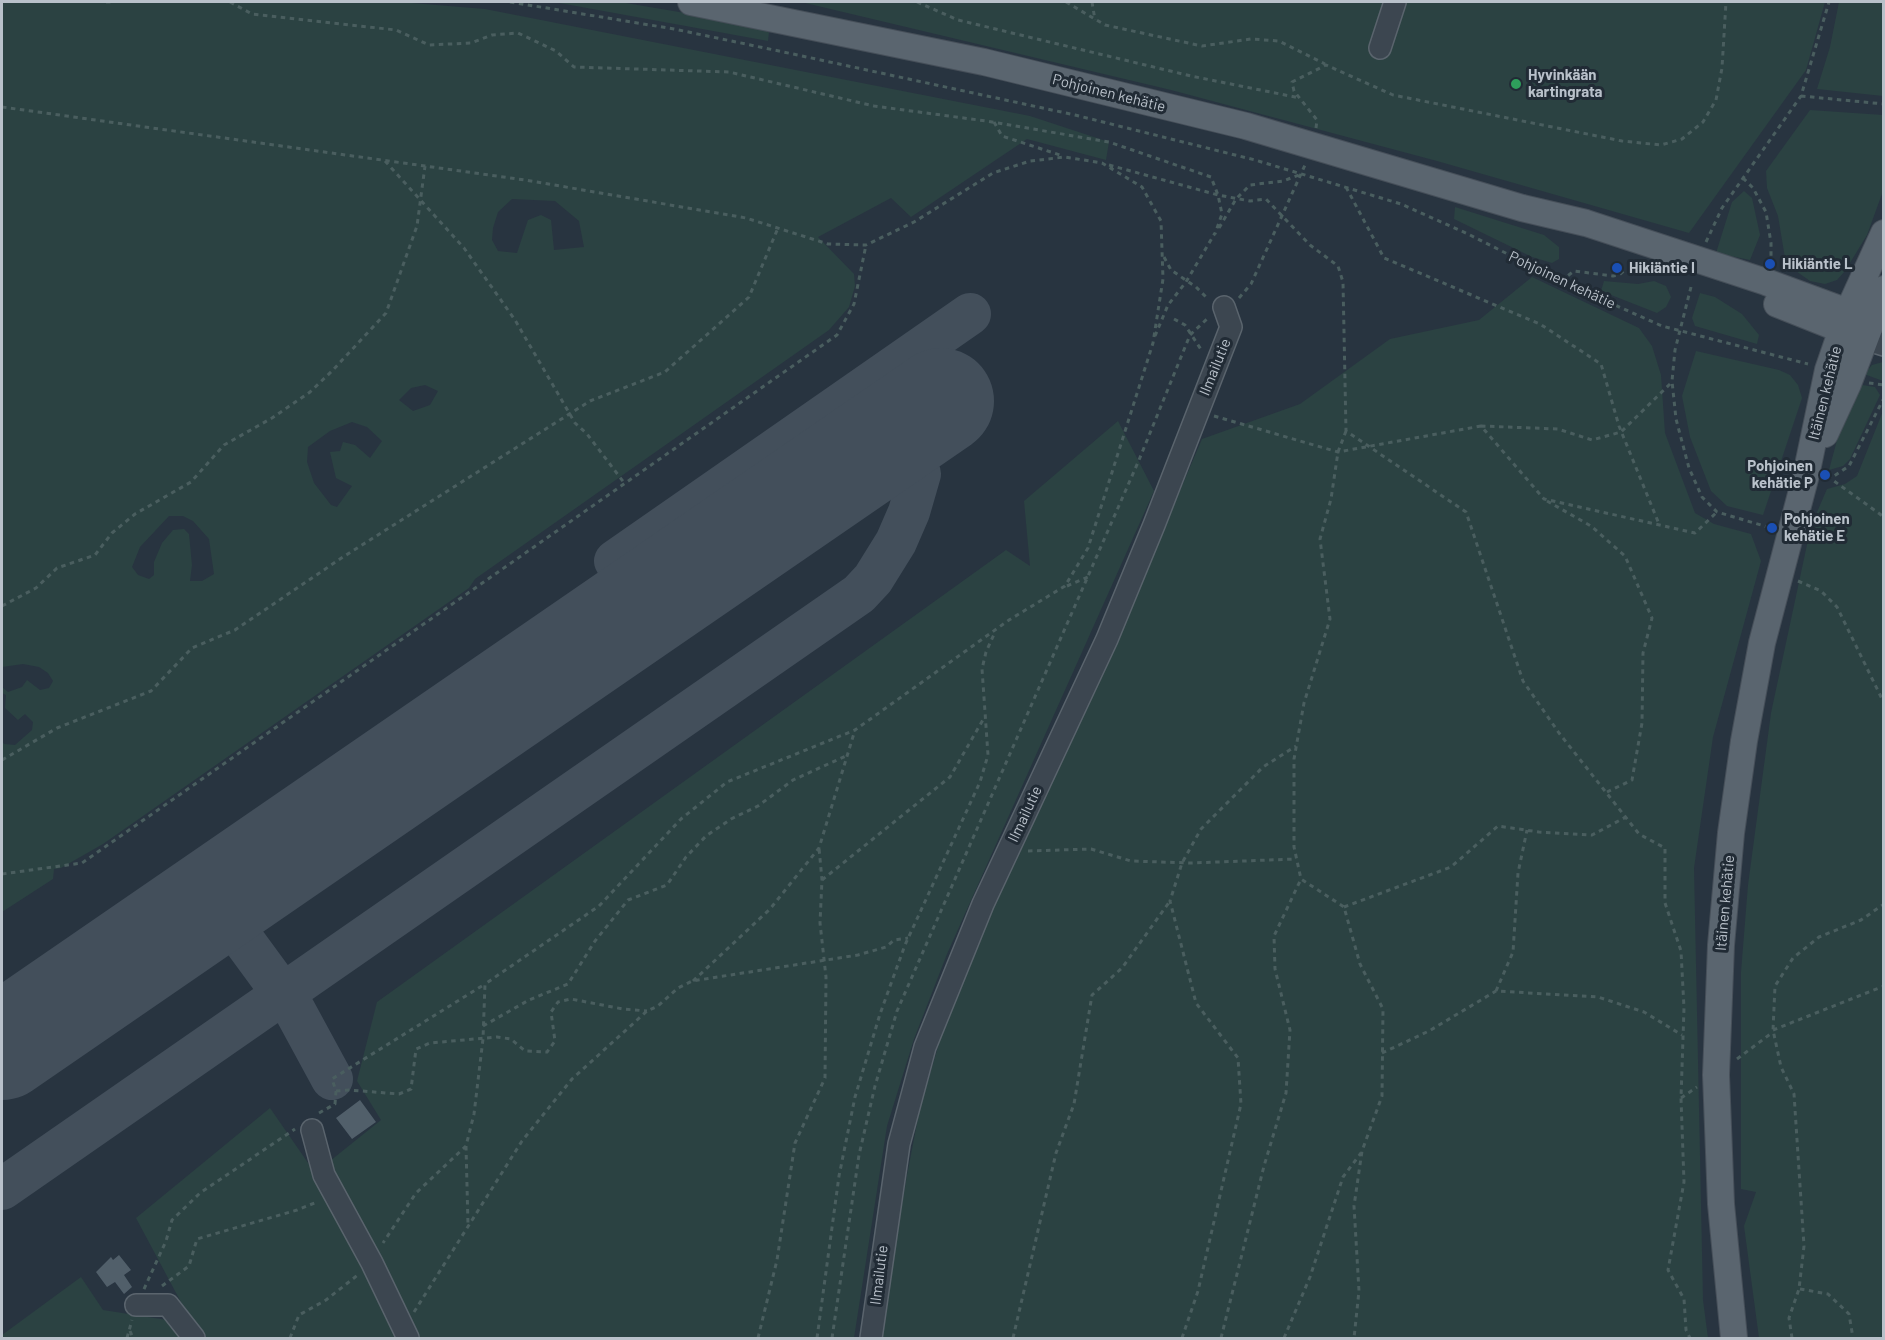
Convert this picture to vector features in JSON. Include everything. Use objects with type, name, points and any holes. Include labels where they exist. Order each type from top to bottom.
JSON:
[{"type":"main road","name":"Pohjoinen kehätie","points":[[691,2],[984,62],[1246,126],[1522,208],[1582,236],[1845,320],[1876,333]]},
{"type":"main road","name":"Itäinen kehätie","points":[[1816,475],[1828,370],[1845,320],[1884,233]]},
{"type":"main road","name":"Itäinen kehätie","points":[[1734,1338],[1721,1204],[1716,1074],[1721,945],[1731,832],[1750,704],[1779,572],[1790,533],[1816,475],[1848,384],[1876,333],[1884,289]]},
{"type":"street","points":[[1380,48],[1395,2]]},
{"type":"street","name":"Ilmailutie","points":[[871,1338],[899,1144],[915,1081],[940,1006],[1009,847],[1107,639],[1154,525],[1231,327],[1219,311]]},
{"type":"street","points":[[313,1124],[324,1174],[372,1263],[402,1336]]},
{"type":"street","points":[[136,1305],[168,1305],[194,1338]]},
{"type":"path","points":[[106,2],[114,2]]},
{"type":"path","points":[[230,2],[252,14],[396,30],[429,45],[471,43],[492,35],[518,33],[556,51],[574,67],[729,72],[874,106],[994,122],[1109,142],[1211,177],[1222,214],[1215,234]]},
{"type":"path","name":"Pohjoinen kehätie","points":[[510,2],[674,29],[1052,110],[1301,174],[1347,187],[1431,217],[1561,281],[1679,332],[1828,370]]},
{"type":"path","points":[[917,2],[958,20],[1191,76],[1302,98]]},
{"type":"path","points":[[1065,2],[1095,20],[1128,31],[1202,46],[1251,39],[1279,41],[1393,95],[1622,141],[1661,145],[1682,139],[1703,122],[1716,100],[1722,68],[1726,2]]},
{"type":"path","points":[[1092,2],[1095,20]]},
{"type":"path","points":[[1704,249],[1722,208],[1801,96],[1829,2]]},
{"type":"path","points":[[832,1338],[859,1155],[874,1086],[897,1011],[1088,577],[1190,334],[1241,297],[1251,284],[1283,217],[1313,146],[1317,120],[1302,98],[1294,91],[1292,82],[1326,65]]},
{"type":"path","points":[[1801,96],[1884,104]]},
{"type":"path","points":[[2,107],[525,180],[746,218],[828,244],[866,245],[914,222],[993,173],[1030,161],[1065,157]]},
{"type":"path","points":[[994,122],[1002,136],[1065,157],[1102,163],[1236,199],[1266,199],[1310,245],[1338,266],[1343,282],[1346,431],[1338,452],[1331,499],[1320,539],[1329,619],[1304,703],[1296,746],[1294,847],[1300,879],[1274,936],[1275,969],[1290,1030],[1286,1093],[1264,1166],[1221,1338]]},
{"type":"path","points":[[384,160],[464,248],[515,320],[569,414],[625,484]]},
{"type":"path","points":[[1102,163],[1142,187],[1161,222],[1163,279],[1153,343]]},
{"type":"path","points":[[2,606],[36,588],[57,568],[95,555],[112,533],[135,514],[191,482],[224,445],[273,418],[310,392],[332,371],[386,313],[417,226],[425,166]]},
{"type":"path","points":[[1065,586],[1088,548],[1153,343],[1168,305],[1186,282],[1236,199],[1250,185],[1283,181],[1301,174]]},
{"type":"path","points":[[1743,178],[1753,188],[1766,212],[1771,243],[1770,264]]},
{"type":"path","points":[[1347,187],[1384,258],[1540,324],[1601,363],[1621,432],[1659,524]]},
{"type":"path","points":[[2,760],[57,728],[151,691],[192,648],[234,630],[343,557],[569,414],[590,401],[665,372],[749,297],[778,228]]},
{"type":"path","points":[[2,874],[82,862],[837,335],[854,303],[866,245]]},
{"type":"path","points":[[1162,254],[1171,270],[1207,296],[1219,311]]},
{"type":"path","points":[[1561,281],[1574,271],[1613,276],[1620,275],[1625,270]]},
{"type":"path","points":[[1691,287],[1679,332],[1672,381],[1676,419],[1689,468],[1702,497],[1717,512],[1732,519],[1790,533]]},
{"type":"path","points":[[1174,320],[1185,325],[1209,360],[1216,365]]},
{"type":"path","points":[[1198,411],[1338,452],[1481,426],[1558,429],[1592,440],[1621,432],[1672,381]]},
{"type":"path","points":[[1816,475],[1834,476],[1849,466],[1884,398]]},
{"type":"path","points":[[1481,426],[1544,500],[1591,526],[1625,556],[1652,618],[1643,653],[1642,723],[1632,780],[1607,792]]},
{"type":"path","points":[[1346,431],[1466,512],[1523,681],[1559,733],[1639,834],[1665,848],[1665,903],[1681,951],[1683,1036],[1684,1182],[1668,1270],[1684,1299],[1686,1330],[1690,1338]]},
{"type":"path","points":[[1816,475],[1884,517]]},
{"type":"path","points":[[1544,500],[1695,533],[1717,512]]},
{"type":"path","points":[[1779,572],[1821,591],[1838,607],[1884,703]]},
{"type":"path","points":[[127,1338],[136,1305],[166,1242],[172,1220],[200,1193],[313,1124],[335,1104],[336,1091],[332,1079],[485,984],[599,906],[681,819],[727,782],[855,730],[996,630],[1065,586],[1088,577]]},
{"type":"path","points":[[817,1338],[839,1176],[855,1097],[880,1014],[908,938],[980,782],[988,755],[982,669],[986,652],[996,630]]},
{"type":"path","points":[[822,880],[950,777],[985,716]]},
{"type":"path","points":[[402,1336],[522,1141],[572,1079],[647,1011],[658,1006],[678,988],[692,981],[770,909],[819,848],[855,730]]},
{"type":"path","points":[[1013,1338],[1056,1153],[1074,1104],[1092,995],[1122,969],[1170,901],[1182,863],[1201,829],[1263,767],[1296,746]]},
{"type":"path","points":[[483,1026],[529,1000],[568,984],[595,941],[628,900],[667,885],[686,857],[706,836],[731,819],[758,806],[793,780],[848,754]]},
{"type":"path","points":[[1344,907],[1451,867],[1497,826],[1592,834],[1626,817]]},
{"type":"path","points":[[1496,991],[1513,952],[1518,873],[1527,830]]},
{"type":"path","points":[[1009,847],[1018,852],[1091,849],[1131,861],[1182,863],[1296,859]]},
{"type":"path","points":[[758,1338],[777,1260],[795,1143],[825,1078],[824,960],[820,923],[822,880],[819,848]]},
{"type":"path","points":[[1300,879],[1344,907],[1360,964],[1383,1009],[1382,1096],[1362,1151],[1354,1206],[1359,1291],[1354,1338]]},
{"type":"path","points":[[1170,901],[1196,1003],[1238,1058],[1241,1104],[1198,1291],[1182,1338]]},
{"type":"path","points":[[1792,1338],[1789,1318],[1799,1289],[1804,1246],[1794,1094],[1781,1067],[1773,1030],[1775,986],[1793,958],[1819,936],[1861,920],[1884,904]]},
{"type":"path","points":[[692,981],[858,955],[886,947],[894,940],[908,938]]},
{"type":"path","points":[[468,1226],[466,1146],[474,1114],[483,1039],[485,984]]},
{"type":"path","points":[[1716,1074],[1773,1030],[1884,986]]},
{"type":"path","points":[[1382,1053],[1429,1031],[1496,991],[1598,997],[1644,1012],[1683,1036]]},
{"type":"path","points":[[336,1091],[399,1094],[411,1089],[416,1049],[430,1043],[511,1039],[525,1051],[547,1052],[555,1041],[551,1012],[558,1002],[571,999],[647,1011]]},
{"type":"path","points":[[290,1338],[299,1316],[326,1300],[372,1263],[390,1229],[416,1193],[466,1146]]},
{"type":"path","points":[[1284,1338],[1310,1277],[1343,1177],[1362,1151]]},
{"type":"path","points":[[136,1305],[189,1266],[197,1239],[297,1210],[335,1194]]},
{"type":"path","points":[[1799,1289],[1828,1294],[1849,1314],[1853,1338]]},
{"type":"path","points":[[130,1329],[133,1338]]},
{"type":"green space","points":[[2,2],[400,2],[485,9],[1030,116],[1109,142],[1106,160],[1027,139],[911,217],[891,198],[818,237],[854,274],[855,286],[849,307],[829,330],[475,579],[469,588],[103,844],[61,868],[54,869],[53,879],[2,912],[2,741],[4,744],[15,745],[32,730],[33,722],[25,714],[18,720],[5,708],[6,695],[2,693],[2,687],[8,692],[22,687],[27,680],[40,690],[49,688],[53,681],[48,673],[39,667],[23,664],[2,667]],"holes":[[[512,199],[555,201],[579,221],[584,247],[554,250],[551,220],[541,215],[528,220],[517,253],[498,251],[492,240],[498,212]],[[425,385],[438,391],[430,405],[413,411],[399,400],[411,388]],[[352,422],[367,427],[382,441],[370,458],[355,445],[343,442],[340,451],[330,452],[336,478],[352,486],[337,507],[331,505],[314,483],[307,462],[308,447],[330,431]],[[169,516],[183,516],[193,521],[209,539],[214,574],[202,581],[190,581],[192,565],[189,534],[184,529],[173,530],[162,543],[154,562],[154,575],[149,579],[138,575],[132,567],[140,547]]]},
{"type":"green space","points":[[554,2],[620,2],[685,13],[765,28],[769,32],[768,41]]},
{"type":"green space","points":[[801,2],[1825,2],[1806,70],[1689,233],[1437,161],[1171,90]]},
{"type":"green space","points":[[1839,2],[1883,2],[1883,96],[1817,89],[1830,47]]},
{"type":"green space","points":[[1810,110],[1883,115],[1883,191],[1867,235],[1845,271],[1837,280],[1825,284],[1810,281],[1786,264],[1778,216],[1767,188],[1766,171]]},
{"type":"green space","points":[[1744,191],[1752,198],[1760,235],[1750,260],[1716,253],[1732,202]]},
{"type":"green space","points":[[1455,207],[1544,235],[1559,247],[1559,259],[1552,263],[1532,257],[1454,219]]},
{"type":"green space","points":[[1532,277],[1639,328],[1652,346],[1661,375],[1665,433],[1695,513],[1714,524],[1751,534],[1761,561],[1713,737],[1694,868],[1703,1300],[1708,1338],[880,1338],[920,1108],[940,1040],[989,917],[1115,643],[1202,439],[1300,404],[1390,339],[1479,320]]},
{"type":"green space","points":[[1604,281],[1638,284],[1654,281],[1666,286],[1671,297],[1666,307],[1657,313],[1601,291]]},
{"type":"green space","points":[[1700,293],[1715,297],[1742,314],[1759,335],[1757,344],[1695,326],[1692,318]]},
{"type":"green space","points":[[1696,351],[1779,370],[1790,375],[1798,385],[1802,398],[1763,515],[1727,506],[1711,491],[1690,437],[1682,396]]},
{"type":"green space","points":[[1883,362],[1883,381],[1864,374],[1872,365]]},
{"type":"green space","points":[[1856,384],[1875,387],[1880,395],[1850,459],[1843,466],[1829,470],[1844,414]]},
{"type":"green space","points":[[1883,411],[1883,1338],[1759,1338],[1744,1226],[1756,1192],[1741,1189],[1741,972],[1748,885],[1771,713],[1811,526],[1827,489],[1845,484],[1857,476]]},
{"type":"green space","points":[[1118,421],[1154,491],[947,954],[914,1039],[887,1126],[854,1338],[2,1338],[2,1335],[81,1277],[103,1310],[167,1320],[183,1306],[136,1218],[270,1108],[315,1173],[381,1120],[357,1081],[377,1002],[1006,550],[1030,566],[1024,501]]},
{"type":"building","points":[[360,1100],[376,1122],[352,1139],[336,1118]]},
{"type":"building","points":[[119,1255],[131,1270],[124,1275],[132,1287],[124,1294],[115,1282],[107,1287],[96,1272],[111,1257],[113,1260]]},
{"type":"taxiway","points":[[615,561],[970,314]]},
{"type":"taxiway","points":[[2,1189],[859,594],[873,579],[896,542],[909,512],[920,474],[895,433]]},
{"type":"taxiway","points":[[214,900],[294,1009],[332,1079]]},
{"type":"runway","points":[[2,1047],[941,401]]},
{"type":"place","name":"Hyvinkään kartingrata","points":[[1516,84]]},
{"type":"place","name":"Hikiäntie L","points":[[1770,264]]},
{"type":"place","name":"Hikiäntie I","points":[[1617,268]]},
{"type":"place","name":"Pohjoinen kehätie P","points":[[1825,475]]},
{"type":"place","name":"Pohjoinen kehätie E","points":[[1772,528]]}]
